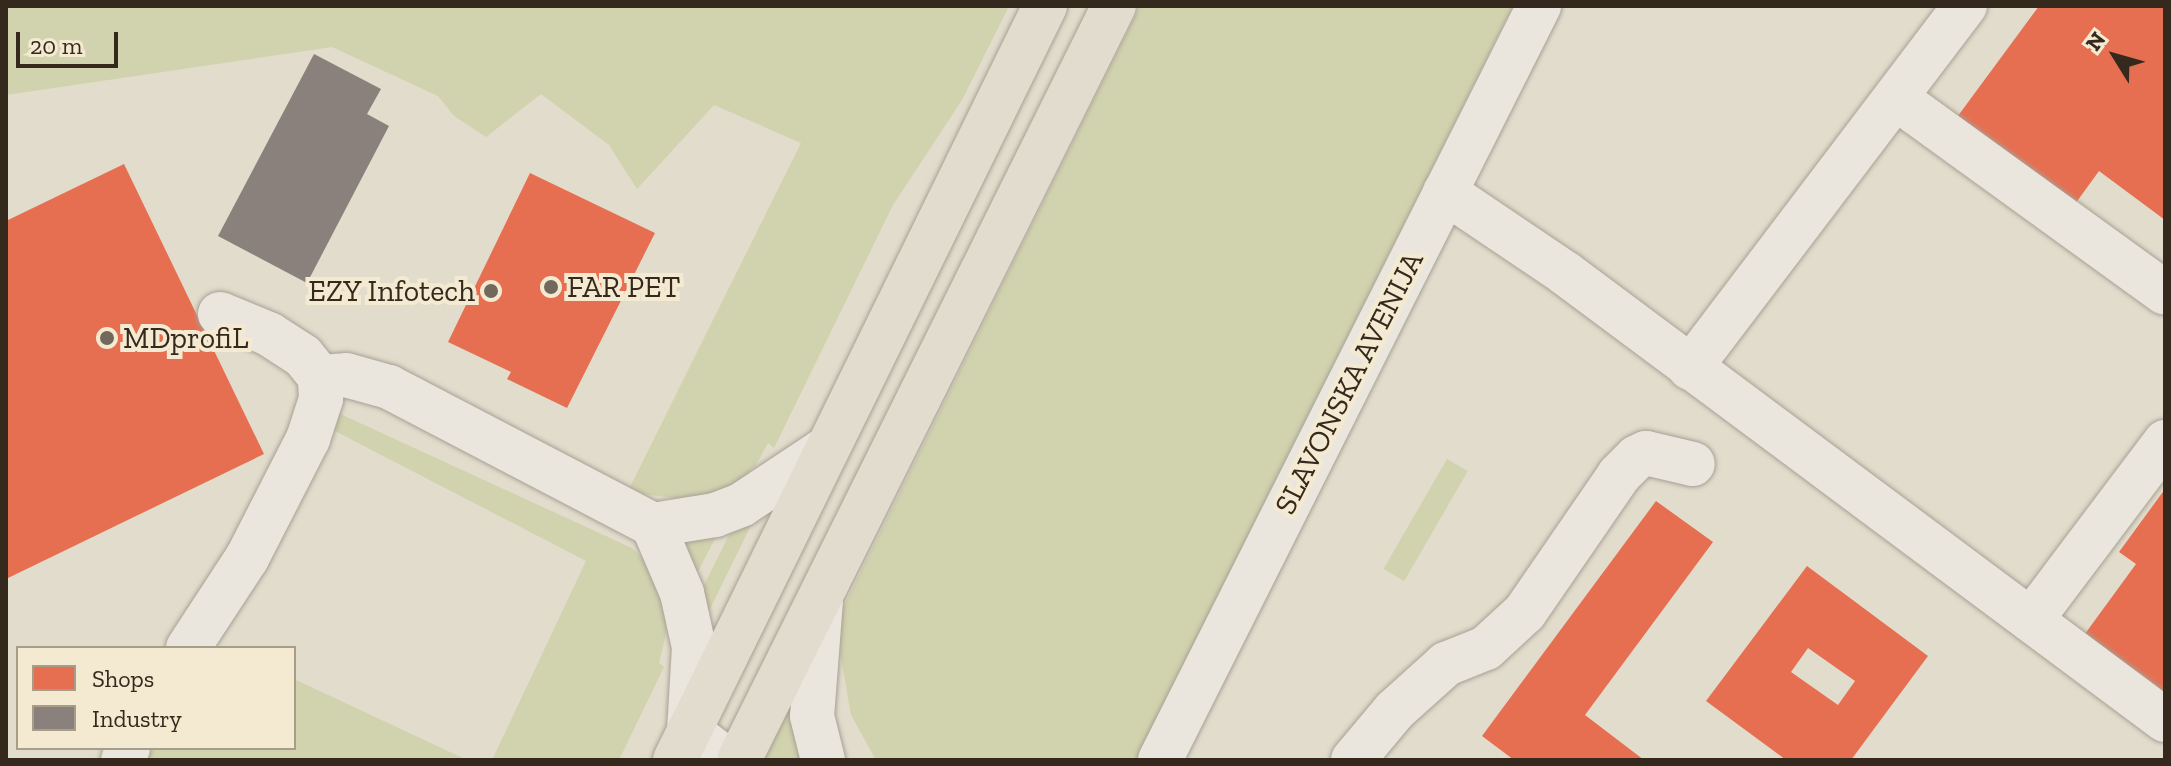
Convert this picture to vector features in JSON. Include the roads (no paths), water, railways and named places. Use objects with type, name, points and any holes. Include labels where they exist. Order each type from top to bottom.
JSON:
[{"type":"main road","points":[[682,745],[1045,6]]},
{"type":"main road","points":[[739,760],[1114,6]]},
{"type":"street","name":"SLAVONSKA AVENIJA","points":[[1160,760],[1539,6]]},
{"type":"street","points":[[1690,368],[1965,6]]},
{"type":"street","points":[[1896,98],[2165,293]]},
{"type":"street","points":[[1445,192],[1565,273],[2165,720]]},
{"type":"street","points":[[189,646],[247,558],[308,439],[321,399],[320,377],[303,356],[269,334],[220,314]]},
{"type":"street","points":[[320,377],[346,375],[389,387],[653,525],[715,515],[741,505],[827,448]]},
{"type":"street","points":[[2031,620],[2165,442]]},
{"type":"street","points":[[1353,760],[1395,710],[1446,664],[1486,648],[1525,612],[1619,475],[1637,457],[1646,453],[1693,464]]},
{"type":"street","points":[[653,525],[682,593],[694,647],[682,745],[727,760]]},
{"type":"street","points":[[821,600],[813,662],[812,716],[823,760]]},
{"type":"place","name":"FAR PET","points":[[551,287]]},
{"type":"place","name":"EZY Infotech","points":[[491,291]]},
{"type":"place","name":"MDprofiL","points":[[107,338]]}]
